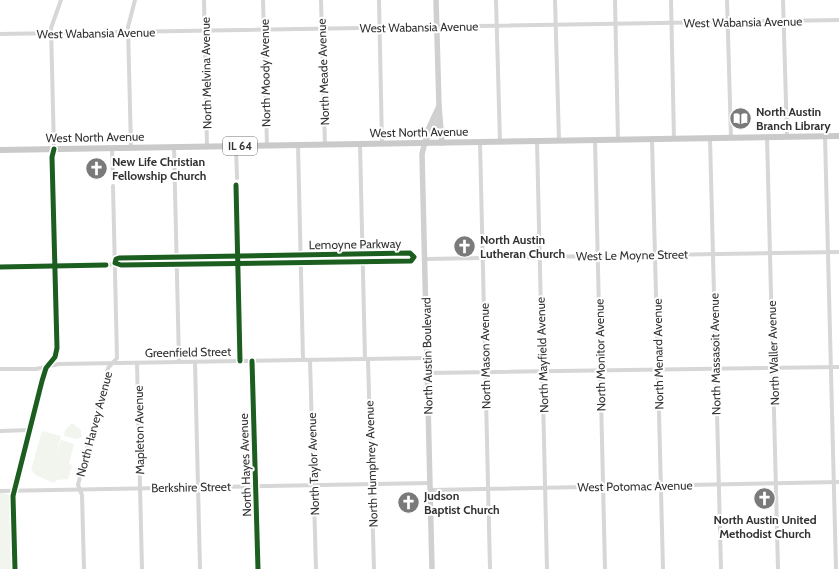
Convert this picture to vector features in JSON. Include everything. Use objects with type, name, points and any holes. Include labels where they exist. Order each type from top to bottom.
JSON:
[{"type":"main road","name":"West North Avenue","points":[[0,150],[382,144],[426,140],[442,143],[839,136]]},
{"type":"street","points":[[15,569],[14,490],[46,368],[55,357],[57,348],[51,28],[61,0]]},
{"type":"street","points":[[131,148],[128,32],[135,0]]},
{"type":"street","name":"North Melvina Avenue","points":[[204,0],[207,147]]},
{"type":"street","name":"North Moody Avenue","points":[[263,0],[267,146]]},
{"type":"street","name":"North Meade Avenue","points":[[321,0],[325,145]]},
{"type":"street","points":[[379,0],[382,144]]},
{"type":"street","points":[[436,0],[439,106],[442,143]]},
{"type":"street","points":[[496,0],[500,142]]},
{"type":"street","points":[[556,0],[559,141]]},
{"type":"street","points":[[615,0],[618,140]]},
{"type":"street","points":[[671,0],[674,139]]},
{"type":"street","points":[[727,0],[731,138]]},
{"type":"street","points":[[783,0],[787,137]]},
{"type":"street","name":"West Wabansia Avenue","points":[[0,34],[839,20]]},
{"type":"street","name":"North Austin Boulevard","points":[[432,569],[422,154],[428,130],[439,106]]},
{"type":"street","points":[[426,140],[433,132],[440,117]]},
{"type":"street","points":[[825,136],[831,367],[837,482],[836,569]]},
{"type":"street","name":"North Waller Avenue","points":[[767,137],[778,569]]},
{"type":"street","name":"North Massasoit Avenue","points":[[710,138],[721,569]]},
{"type":"street","name":"North Menard Avenue","points":[[652,139],[663,569]]},
{"type":"street","name":"North Monitor Avenue","points":[[595,140],[605,569]]},
{"type":"street","name":"North Mayfield Avenue","points":[[538,141],[548,569]]},
{"type":"street","name":"North Mason Avenue","points":[[480,142],[490,569]]},
{"type":"street","name":"North Humphrey Avenue","points":[[360,144],[362,261],[372,484],[374,569]]},
{"type":"street","points":[[298,145],[303,360]]},
{"type":"street","points":[[236,146],[237,178]]},
{"type":"street","points":[[174,147],[179,362]]},
{"type":"street","points":[[112,148],[113,180]]},
{"type":"street","points":[[236,185],[240,361]]},
{"type":"street","name":"North Harvey Avenue","points":[[84,569],[82,495],[78,485],[108,368],[117,358],[113,186]]},
{"type":"street","name":"West Le Moyne Street","points":[[425,259],[839,252]]},
{"type":"street","name":"Lemoyne Parkway","points":[[0,267],[106,265],[115,263],[121,265],[176,265],[411,261],[414,256],[410,253],[119,258],[116,259],[115,263]]},
{"type":"street","name":"Greenfield Street","points":[[0,369],[46,368],[59,364],[427,358]]},
{"type":"street","name":"North Taylor Avenue","points":[[310,360],[316,569]]},
{"type":"street","name":"North Hayes Avenue","points":[[252,361],[258,569]]},
{"type":"street","points":[[195,362],[200,569]]},
{"type":"street","name":"Mapleton Avenue","points":[[137,363],[142,569]]},
{"type":"street","points":[[427,373],[839,367]]},
{"type":"street","points":[[0,431],[29,430]]},
{"type":"street","name":"West Potomac Avenue","points":[[430,486],[488,489],[837,482]]},
{"type":"street","name":"Berkshire Street","points":[[0,491],[372,484],[430,486]]},
{"type":"shaded area","points":[[410,254],[412,257],[410,259],[368,259],[368,255]]},
{"type":"shaded area","points":[[356,255],[357,260],[306,260],[306,256]]},
{"type":"shaded area","points":[[294,256],[294,261],[244,261],[244,257]]},
{"type":"shaded area","points":[[232,257],[232,262],[182,262],[182,258]]},
{"type":"shaded area","points":[[170,258],[170,263],[120,263],[120,259]]},
{"type":"shaded area","points":[[72,423],[81,430],[82,437],[77,439],[64,436],[65,430]]},
{"type":"shaded area","points":[[42,431],[61,436],[56,455],[61,440],[74,444],[69,464],[72,465],[68,479],[56,480],[55,483],[37,476],[31,470]]},
{"type":"shaded area","points":[[0,493],[7,494],[9,496],[11,569],[0,569]]},
{"type":"cycle path","points":[[15,569],[13,496],[42,381],[46,368],[55,357],[57,348],[52,157],[54,149]]},
{"type":"cycle path","points":[[236,185],[240,361]]},
{"type":"cycle path","points":[[410,253],[414,257],[411,261],[121,265],[115,263],[116,259],[119,258],[410,253]]},
{"type":"cycle path","points":[[0,267],[106,265]]},
{"type":"cycle path","points":[[252,361],[258,569]]},
{"type":"place","name":"North Austin Branch Library","points":[[740,118]]},
{"type":"place","name":"New Life Christian Fellowship Church","points":[[97,168]]},
{"type":"place","name":"North Austin Lutheran Church","points":[[465,246]]},
{"type":"place","name":"North Austin United Methodist Church","points":[[765,498]]},
{"type":"place","name":"Judson Baptist Church","points":[[408,502]]}]
